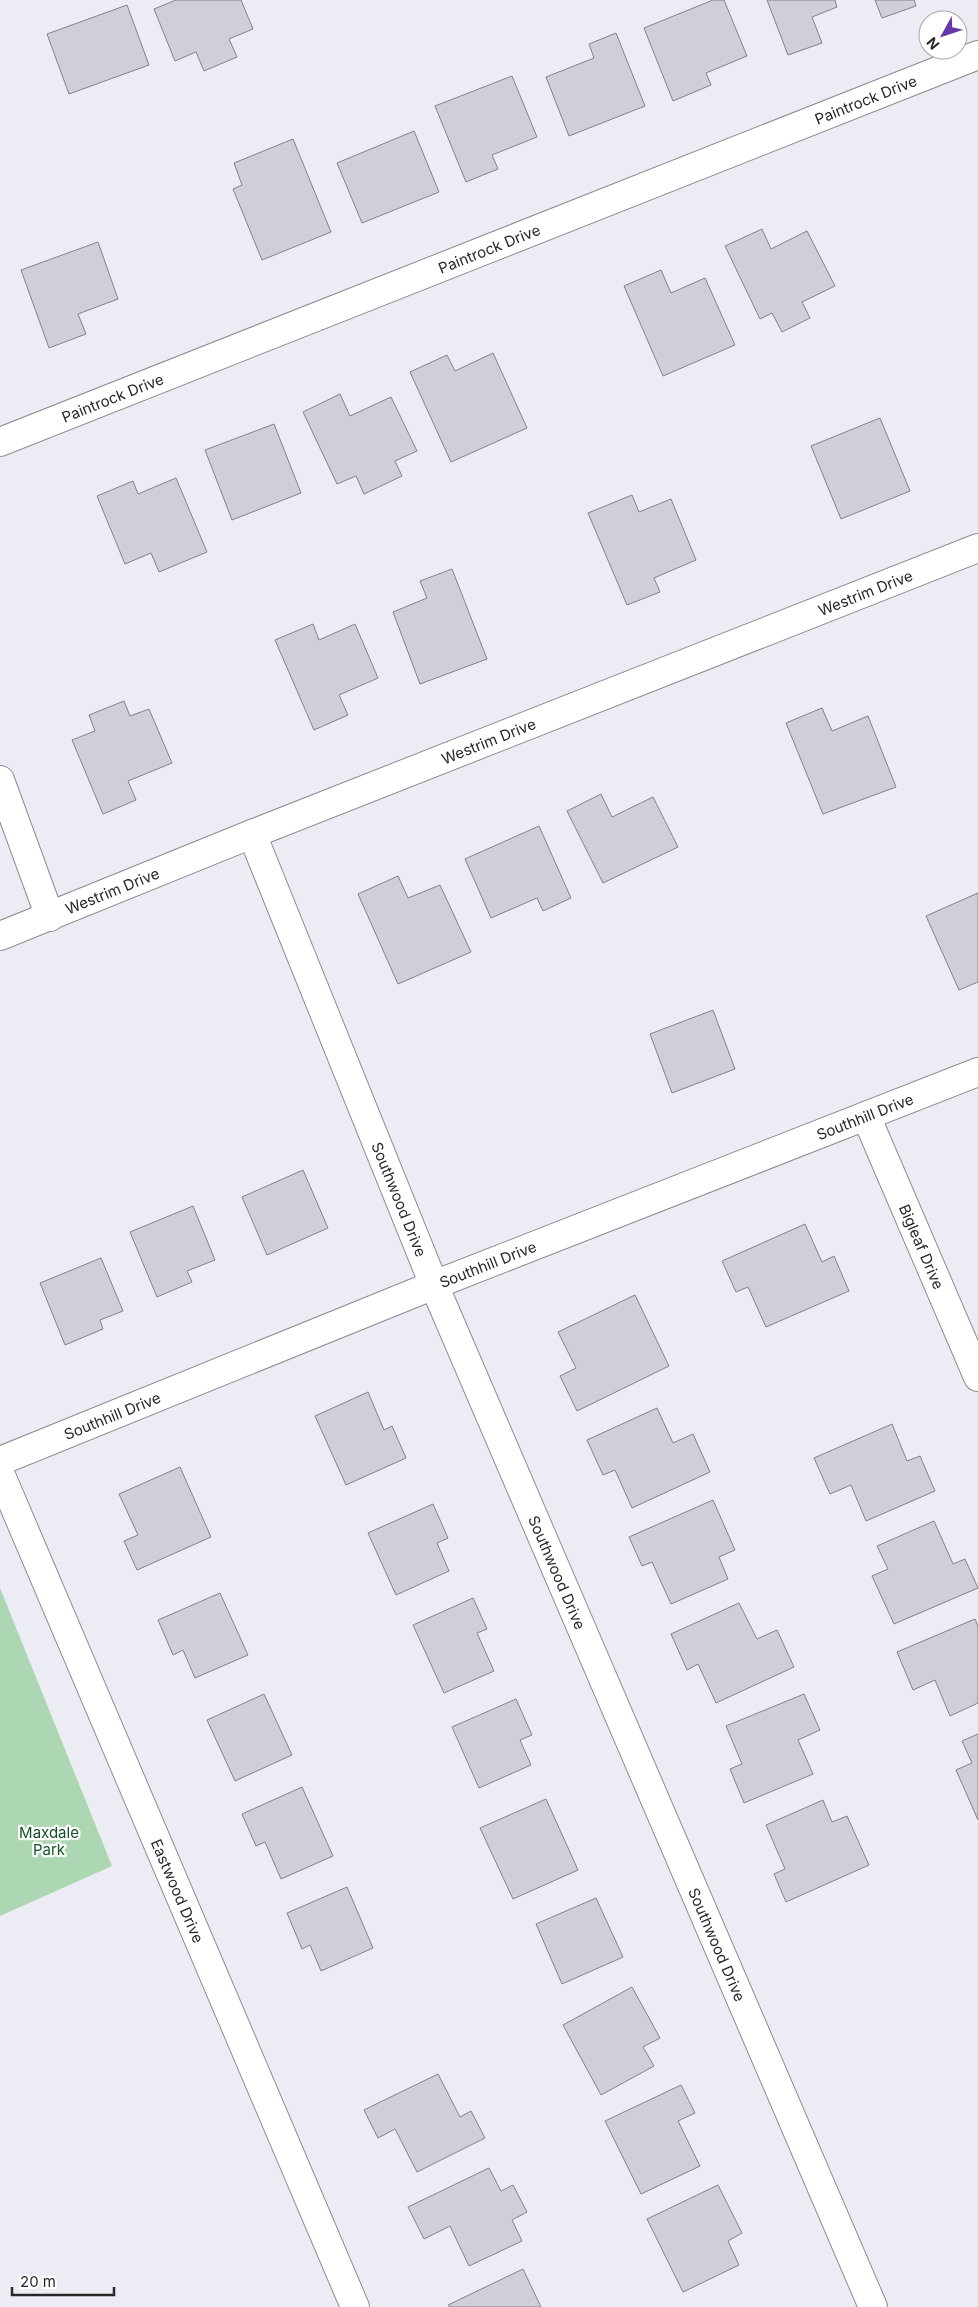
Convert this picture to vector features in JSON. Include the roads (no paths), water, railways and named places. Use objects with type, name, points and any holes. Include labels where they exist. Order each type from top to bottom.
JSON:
[{"type":"street","name":"Paintrock Drive","points":[[0,442],[978,56]]},
{"type":"street","name":"Westrim Drive","points":[[0,936],[252,834],[978,548]]},
{"type":"street","points":[[0,780],[50,916]]},
{"type":"street","name":"Southwood Drive","points":[[252,834],[434,1284],[874,2307]]},
{"type":"street","name":"Southhill Drive","points":[[0,1461],[434,1284],[978,1072]]},
{"type":"street","name":"Bigleaf Drive","points":[[866,1116],[978,1377]]},
{"type":"street","name":"Eastwood Drive","points":[[0,1473],[356,2307]]},
{"type":"park label","name":"Maxdale Park","points":[[49,1840]]}]
